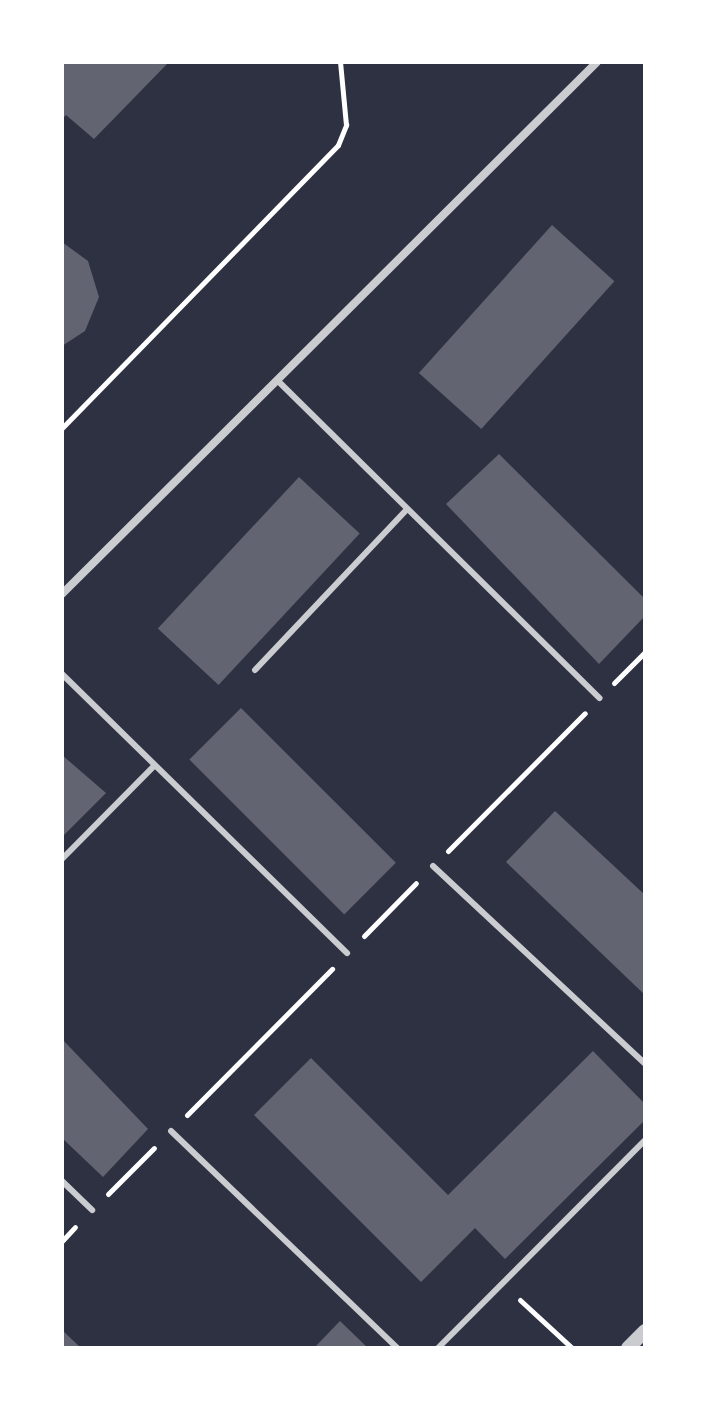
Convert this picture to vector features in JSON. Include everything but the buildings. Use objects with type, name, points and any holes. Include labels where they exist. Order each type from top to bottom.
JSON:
[{"type":"street","points":[[62,594],[597,62]]},
{"type":"street","points":[[628,1348],[645,1331]]},
{"type":"lane","points":[[277,380],[599,698]]},
{"type":"lane","points":[[255,670],[407,509]]},
{"type":"lane","points":[[62,674],[347,953]]},
{"type":"lane","points":[[62,859],[154,766]]},
{"type":"lane","points":[[433,866],[645,1064]]},
{"type":"lane","points":[[171,1131],[397,1348]]},
{"type":"lane","points":[[438,1348],[645,1140]]},
{"type":"lane","points":[[62,1181],[92,1210]]},
{"type":"path","points":[[62,428],[338,145],[346,125],[340,62]]},
{"type":"path","points":[[502,1283],[572,1348]]}]
